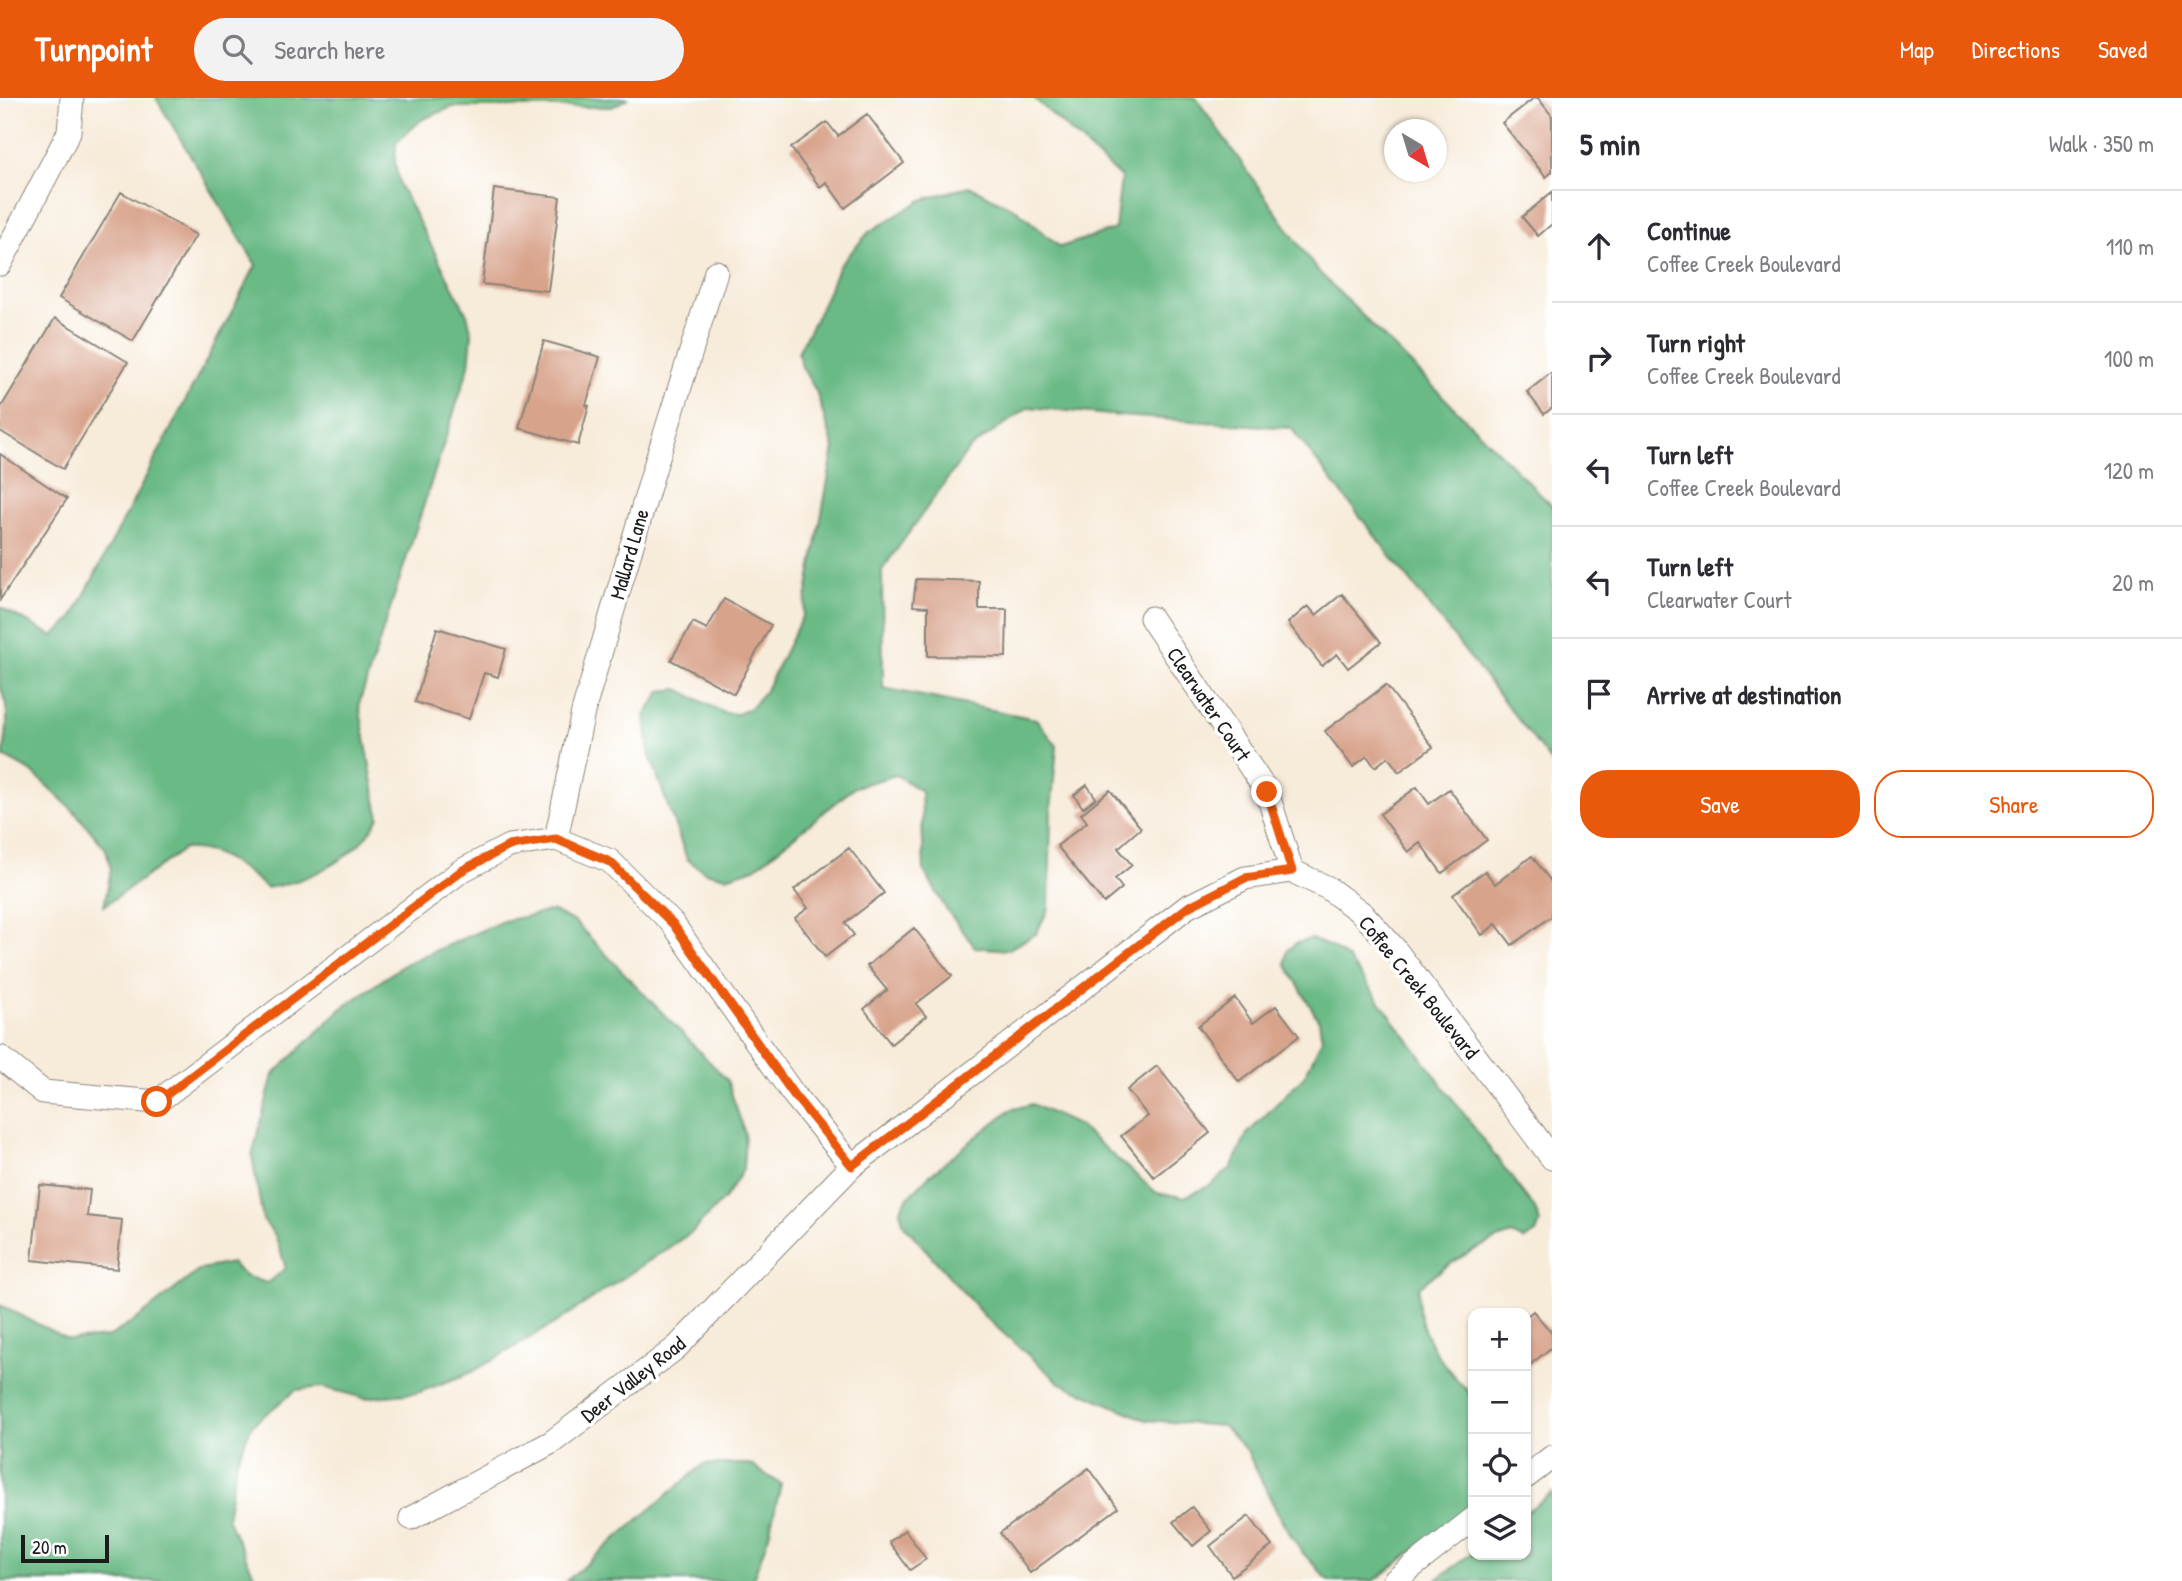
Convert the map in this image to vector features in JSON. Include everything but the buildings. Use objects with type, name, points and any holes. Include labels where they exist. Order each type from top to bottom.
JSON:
[{"type":"street","points":[[0,264],[69,132],[72,98]]},
{"type":"street","name":"Mallard Lane","points":[[556,839],[587,699],[656,463],[716,272]]},
{"type":"street","name":"Clearwater Court","points":[[1151,618],[1267,792],[1292,871]]},
{"type":"street","points":[[0,1057],[43,1093],[157,1102],[461,871],[509,846],[556,839],[610,862],[673,924],[794,1095],[852,1166],[1188,907],[1245,878],[1292,871]]},
{"type":"street","name":"Coffee Creek Boulevard","points":[[1292,871],[1328,888],[1363,914],[1394,948],[1552,1158]]},
{"type":"street","name":"Deer Valley Road","points":[[411,1518],[552,1441],[677,1348],[852,1166]]},
{"type":"street","points":[[1531,1473],[1552,1457]]},
{"type":"street","points":[[1394,1581],[1468,1523]]},
{"type":"green space","points":[[156,98],[629,98],[612,107],[452,107],[421,120],[396,143],[395,164],[400,186],[467,314],[472,334],[469,366],[359,704],[379,817],[370,831],[359,844],[331,865],[299,880],[266,888],[239,866],[218,855],[184,849],[104,906],[111,870],[106,849],[74,811],[31,771],[3,756],[7,721],[6,704],[0,687],[0,607],[53,636],[72,619],[256,265]]},
{"type":"green space","points":[[1034,98],[1196,98],[1316,269],[1552,506],[1552,763],[1291,428],[1029,407],[969,449],[882,570],[883,688],[1036,719],[1057,746],[1051,812],[1049,908],[1036,934],[1007,950],[975,947],[946,909],[924,871],[921,791],[896,775],[855,787],[755,868],[726,877],[705,872],[687,859],[649,753],[645,716],[661,691],[678,689],[724,713],[738,714],[750,708],[766,690],[803,615],[834,448],[816,391],[802,367],[798,352],[839,266],[869,232],[922,200],[969,186],[1017,210],[1060,247],[1115,229],[1121,178]]},
{"type":"green space","points":[[553,911],[575,922],[727,1080],[745,1134],[743,1170],[725,1198],[692,1232],[557,1322],[472,1372],[417,1393],[364,1398],[322,1387],[296,1390],[252,1425],[236,1463],[227,1518],[257,1581],[0,1581],[0,1305],[69,1340],[108,1337],[133,1322],[201,1269],[231,1263],[245,1276],[267,1283],[286,1268],[275,1235],[263,1220],[252,1156],[273,1075],[341,1009],[405,964],[503,921]]},
{"type":"green space","points":[[1311,939],[1331,947],[1348,959],[1535,1209],[1540,1223],[1536,1233],[1524,1240],[1512,1234],[1487,1244],[1452,1263],[1419,1287],[1421,1319],[1432,1347],[1468,1391],[1468,1508],[1371,1581],[1327,1579],[1300,1550],[1279,1516],[1247,1451],[1223,1426],[1146,1420],[1060,1383],[985,1317],[904,1225],[900,1211],[907,1198],[929,1176],[966,1145],[1010,1110],[1032,1104],[1079,1126],[1157,1193],[1184,1197],[1211,1185],[1231,1168],[1247,1134],[1305,1075],[1322,1039],[1319,1021],[1286,964],[1287,951],[1296,943]]},
{"type":"green space","points":[[704,1464],[749,1464],[781,1484],[769,1535],[752,1581],[566,1581]]},
{"type":"green space","points":[[1552,1493],[1552,1581],[1435,1581],[1468,1556],[1468,1560],[1531,1560],[1531,1508]]},
{"type":"route","points":[[157,1102],[461,871],[509,846],[556,839],[610,862],[673,924],[794,1095],[852,1166],[1188,907],[1245,878],[1292,871],[1267,792]]}]
